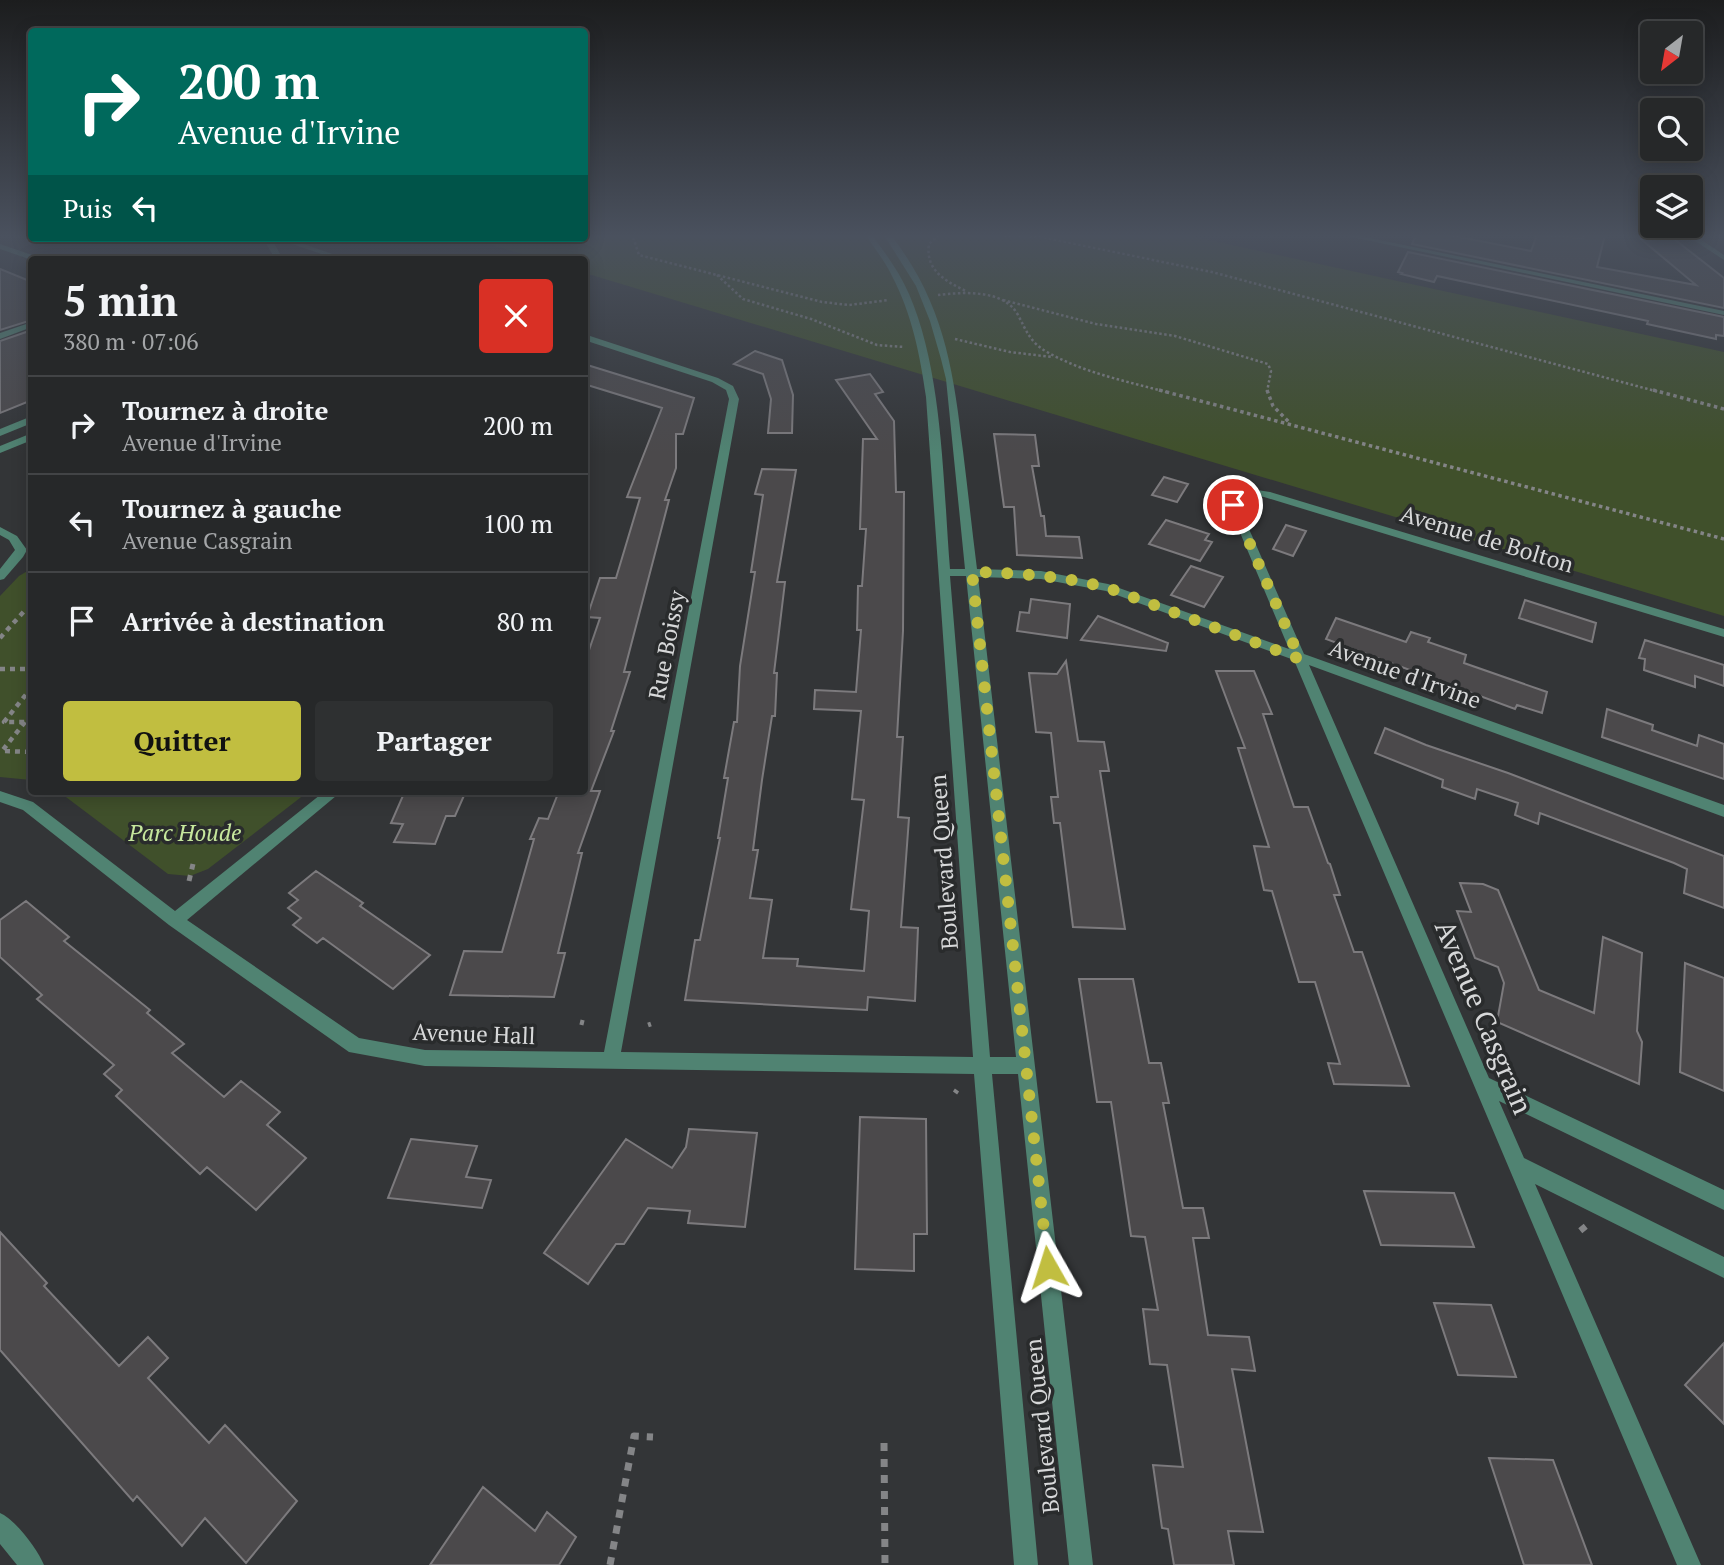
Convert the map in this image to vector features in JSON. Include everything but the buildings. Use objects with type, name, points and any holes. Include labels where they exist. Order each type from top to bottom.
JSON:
[{"type":"street","name":"Boulevard Queen","points":[[912,308],[923,346],[932,406],[982,1065],[1026,1565]]},
{"type":"street","name":"Boulevard Queen","points":[[931,308],[939,326],[954,405],[1081,1565]]},
{"type":"street","points":[[1700,308],[1724,313]]},
{"type":"street","points":[[0,336],[28,326]]},
{"type":"street","name":"Rue Boissy","points":[[588,338],[715,380],[730,388],[734,399],[611,1061]]},
{"type":"street","points":[[932,406],[954,405]]},
{"type":"street","points":[[0,433],[28,421]]},
{"type":"street","points":[[0,450],[28,438]]},
{"type":"street","name":"Avenue de Bolton","points":[[1237,492],[1266,494],[1724,633]]},
{"type":"street","name":"Avenue Casgrain","points":[[1237,492],[1232,496],[1233,505],[1689,1565]]},
{"type":"street","points":[[0,530],[13,538],[25,556],[0,576]]},
{"type":"street","name":"Avenue d'Irvine","points":[[945,572],[1041,575],[1078,580],[1108,588],[1724,811]]},
{"type":"street","points":[[175,920],[330,795]]},
{"type":"street","name":"Avenue Hall","points":[[0,796],[28,806],[175,920],[355,1046],[425,1058],[1026,1066]]},
{"type":"street","points":[[1482,1084],[1724,1200]]},
{"type":"street","points":[[1517,1165],[1724,1268]]},
{"type":"street","points":[[0,1525],[32,1565]]},
{"type":"path","points":[[774,308],[811,319],[864,341],[912,348]]},
{"type":"path","points":[[1009,308],[1015,311],[1024,334],[1056,357],[1095,373],[1724,539]]},
{"type":"path","points":[[1033,308],[1096,324],[1175,336],[1268,364],[1271,371],[1265,384],[1268,401],[1291,424]]},
{"type":"path","points":[[1351,308],[1724,409]]},
{"type":"path","points":[[955,339],[1010,352],[1056,357]]},
{"type":"path","points":[[0,638],[28,609]]},
{"type":"path","points":[[0,669],[28,669]]},
{"type":"path","points":[[28,692],[4,722],[28,722]]},
{"type":"path","points":[[1,752],[28,722]]},
{"type":"path","points":[[1,752],[28,752]]},
{"type":"path","points":[[189,881],[193,864]]},
{"type":"path","points":[[610,1565],[634,1436],[653,1437]]},
{"type":"path","points":[[884,1443],[885,1565]]},
{"type":"green space","points":[[701,308],[1522,308],[1724,352],[1724,616]]},
{"type":"green space","points":[[28,571],[28,780],[0,777],[0,596],[19,576]]},
{"type":"green space","name":"Parc Houde","points":[[63,795],[304,795],[208,869],[190,876],[168,874]]},
{"type":"route","points":[[1048,1267],[972,572],[1007,572],[1078,580],[1108,588],[1300,659],[1233,505]]}]
